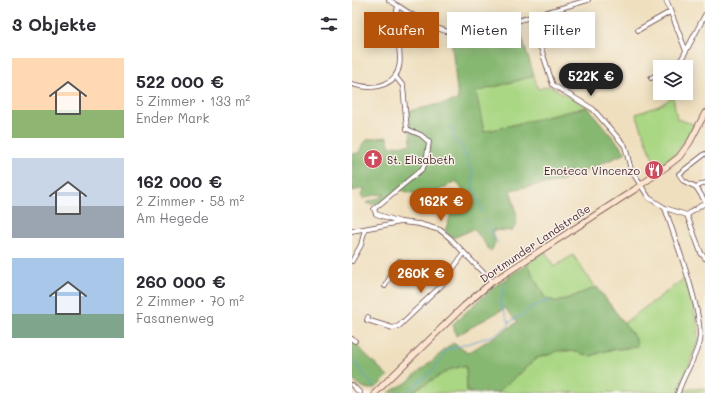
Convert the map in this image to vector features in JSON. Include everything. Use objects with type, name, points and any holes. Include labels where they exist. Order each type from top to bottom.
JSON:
[{"type":"main road","name":"Dortmunder Landstraße","points":[[375,393],[464,306],[492,282],[641,185],[679,157],[690,142],[705,112]]},
{"type":"street","points":[[389,0],[398,7],[444,32],[461,35],[470,35],[529,19]]},
{"type":"street","points":[[550,12],[588,0]]},
{"type":"street","points":[[666,0],[686,51]]},
{"type":"street","points":[[352,84],[365,88],[377,87],[388,83],[395,76],[400,61],[395,17],[398,7]]},
{"type":"street","points":[[638,30],[670,12]]},
{"type":"street","points":[[682,60],[705,15]]},
{"type":"street","points":[[541,48],[553,85],[593,108],[625,146],[631,170],[649,198],[665,208],[687,216],[701,253],[705,258]]},
{"type":"street","points":[[395,76],[403,86],[407,129],[426,138],[429,142],[430,148],[422,169],[374,209],[376,214],[401,222],[419,224],[440,230],[450,238],[492,282]]},
{"type":"street","points":[[687,216],[705,202],[696,187],[684,181],[678,174],[705,154]]},
{"type":"street","points":[[696,187],[705,183]]},
{"type":"street","points":[[665,208],[695,300],[700,328],[700,341],[678,393]]},
{"type":"street","points":[[352,231],[401,222]]},
{"type":"street","points":[[352,261],[362,245],[365,229]]},
{"type":"street","points":[[368,317],[367,320],[392,328],[399,326],[441,286],[464,253]]},
{"type":"street","points":[[385,286],[399,261],[451,273]]},
{"type":"street","points":[[352,385],[360,393]]},
{"type":"green space","points":[[521,33],[534,76],[476,92],[484,132],[587,107],[626,153],[564,180],[510,190],[516,211],[515,226],[512,231],[493,230],[495,243],[491,252],[474,229],[453,238],[445,231],[452,211],[466,209],[467,196],[456,181],[441,189],[423,194],[416,194],[399,189],[388,199],[375,204],[366,203],[385,194],[374,195],[363,199],[361,195],[365,188],[352,191],[352,154],[359,153],[363,143],[369,139],[387,137],[390,147],[411,144],[409,111],[458,100],[452,48],[521,48]]},
{"type":"green space","points":[[534,76],[538,89],[550,86],[587,107],[484,132],[475,92]]},
{"type":"green space","points":[[668,100],[674,100],[677,119],[696,125],[676,153],[657,169],[636,114],[659,106]]},
{"type":"green space","points":[[545,251],[554,267],[573,255],[595,288],[558,302],[545,298],[527,264]]},
{"type":"green space","points":[[527,264],[545,298],[558,302],[597,287],[636,339],[637,346],[605,351],[591,356],[572,351],[556,351],[537,358],[497,393],[471,393],[467,391],[466,365],[449,370],[415,390],[414,393],[388,393],[406,383],[453,343],[468,353],[518,322],[505,308],[456,336],[453,324],[492,288]]},
{"type":"green space","points":[[685,278],[698,325],[697,344],[679,390],[705,388],[705,392],[497,393],[537,358],[551,354],[556,350],[572,351],[591,356],[605,351],[628,348],[636,339],[624,323]]},
{"type":"green space","points":[[352,341],[388,376],[374,388],[367,389],[352,380]]},
{"type":"green space","points":[[466,365],[467,390],[471,393],[414,393],[415,390],[449,370]]},
{"type":"waterway","points":[[450,125],[455,140],[461,145],[473,175],[473,189],[480,203],[481,212]]},
{"type":"waterway","points":[[489,227],[498,243]]},
{"type":"waterway","points":[[406,393],[434,369],[447,350],[492,336],[509,325],[500,302],[506,281]]},
{"type":"waterway","points":[[509,322],[523,315],[529,308],[550,300]]},
{"type":"waterway","points":[[352,359],[374,387]]},
{"type":"place","name":"St. Elisabeth","points":[[373,159]]},
{"type":"place","name":"Enoteca Vincenzo","points":[[654,170]]}]
